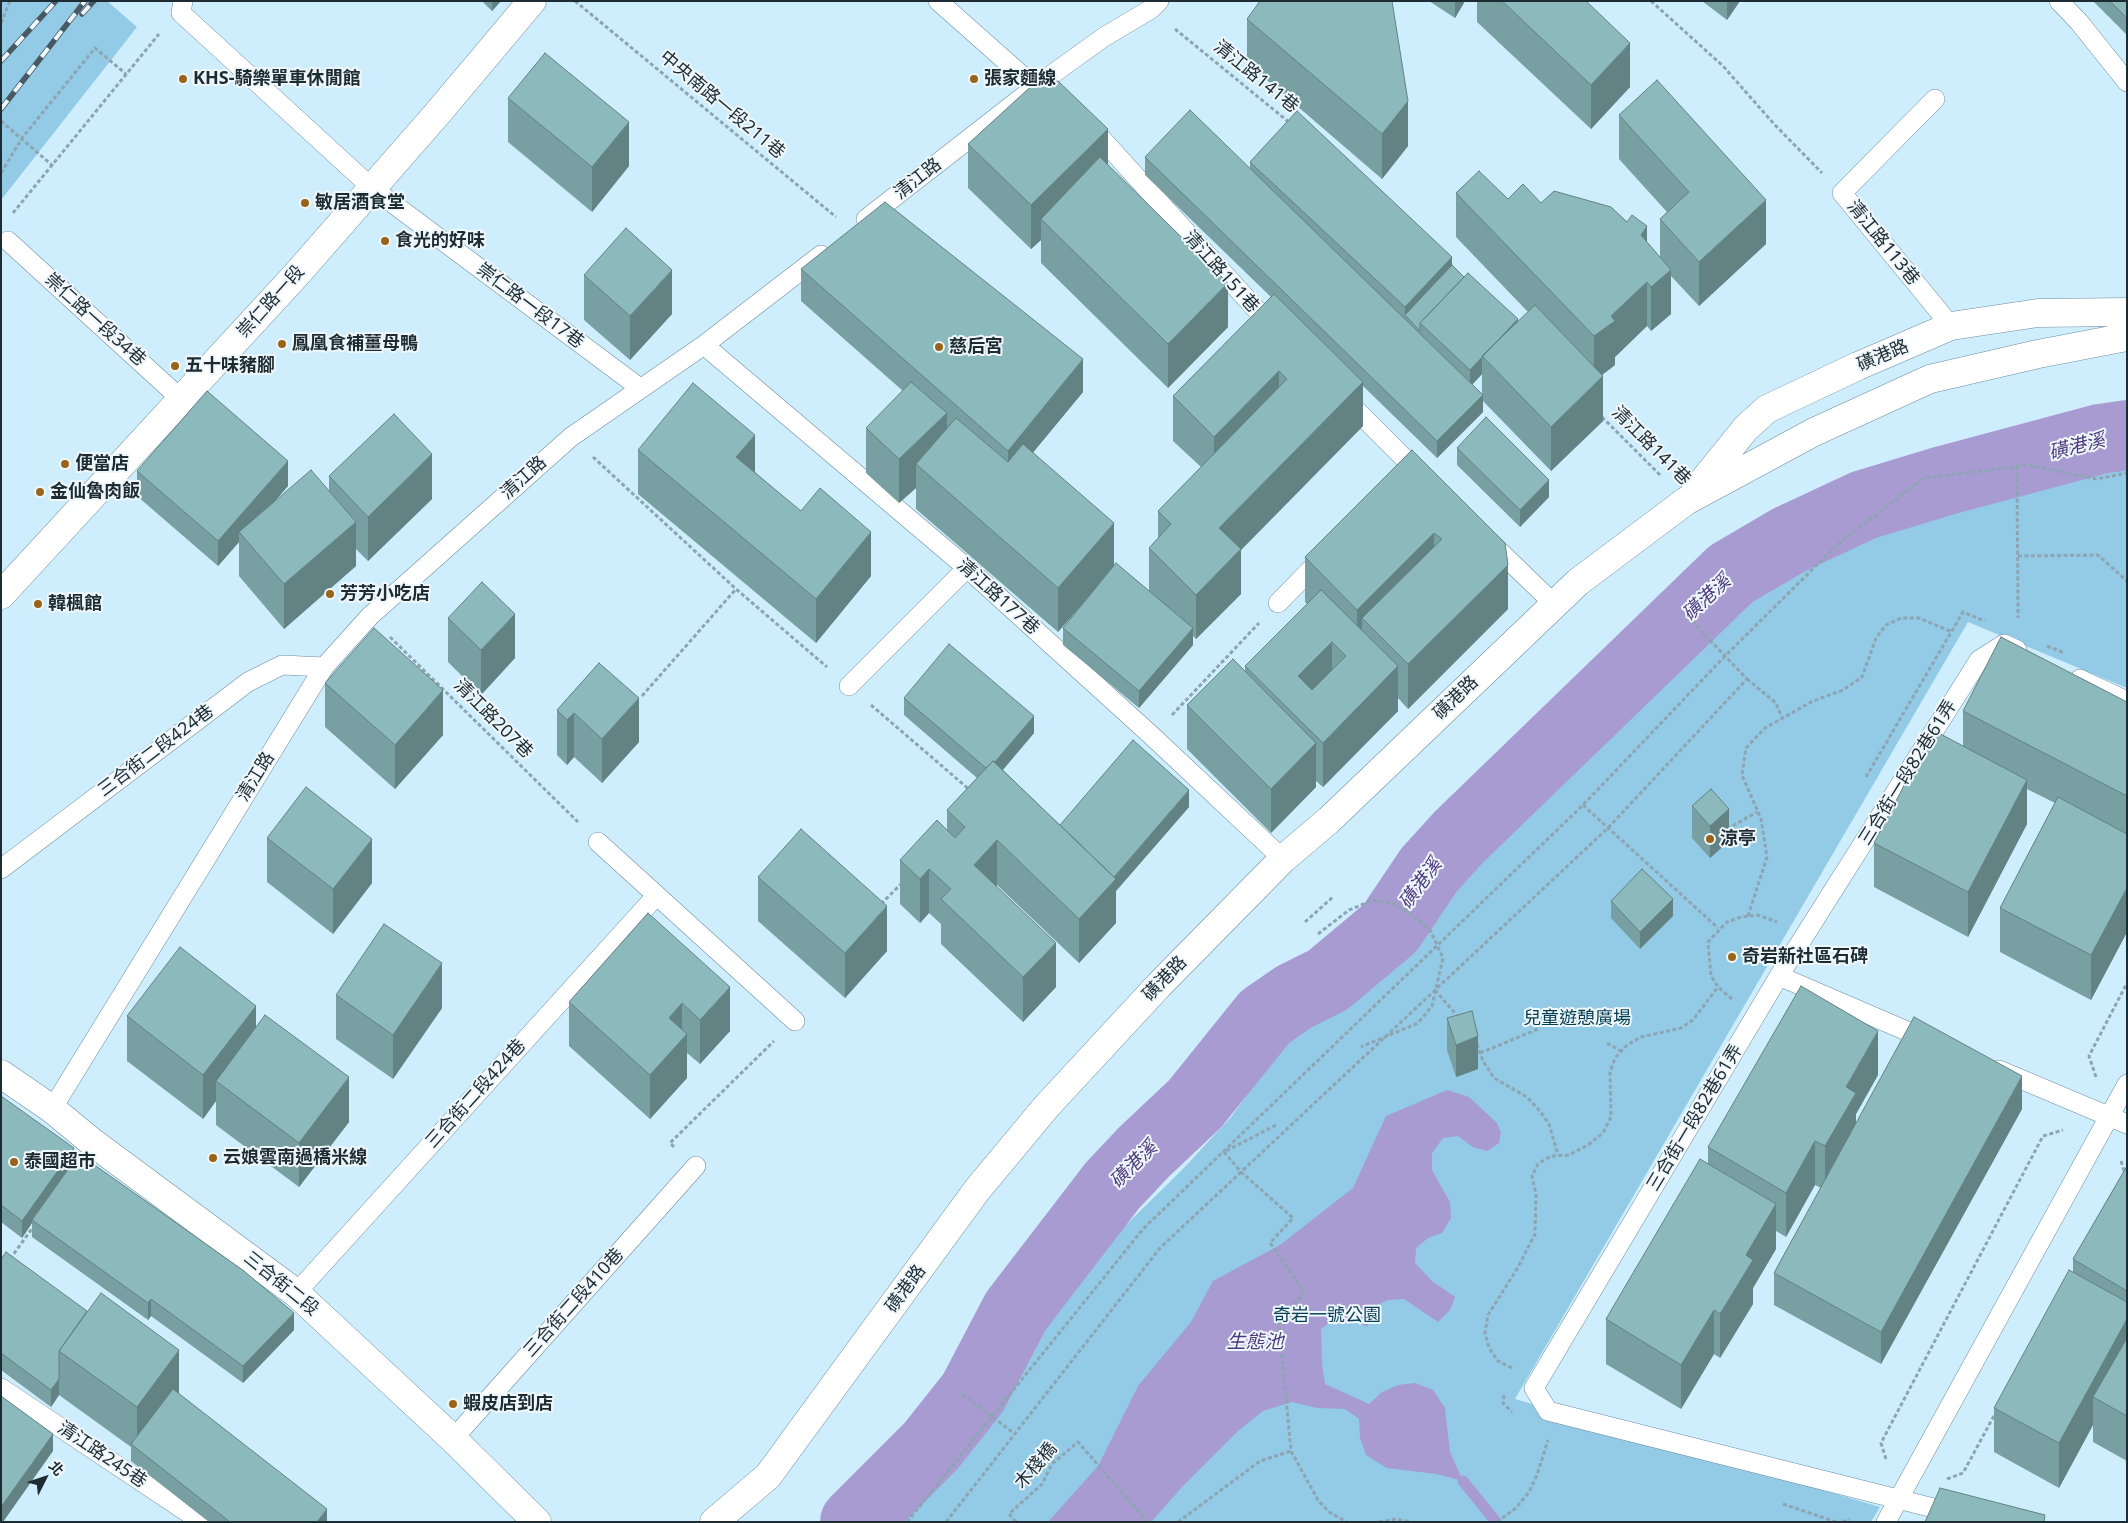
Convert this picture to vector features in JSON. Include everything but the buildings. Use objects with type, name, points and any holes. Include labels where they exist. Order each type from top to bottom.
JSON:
[{"type":"street","name":"崇仁路一段","points":[[1,595],[372,188],[532,1]]},
{"type":"street","name":"磺港路","points":[[1686,502],[1746,428],[1767,409],[1858,366],[1951,326],[2038,313],[2127,312]]},
{"type":"street","name":"磺港路","points":[[714,1522],[768,1476],[977,1190],[1046,1107],[1159,985],[1283,859],[1329,820],[1578,582],[1686,502],[1814,432],[1930,379],[2038,354],[2127,337]]},
{"type":"street","name":"三合街二段","points":[[1,1074],[52,1109],[92,1142],[296,1293],[453,1439],[537,1522]]},
{"type":"lane","name":"崇仁路一段17巷","points":[[182,1],[181,13],[372,188],[640,388]]},
{"type":"lane","points":[[938,1],[1041,82],[1060,92]]},
{"type":"lane","points":[[2059,1],[2079,22],[2127,82]]},
{"type":"lane","name":"清江路","points":[[852,231],[1041,82],[1155,5]]},
{"type":"lane","name":"清江路113巷","points":[[1935,99],[1842,193],[1951,326]]},
{"type":"lane","name":"清江路151巷","points":[[1079,114],[1256,310],[1290,344]]},
{"type":"lane","name":"崇仁路一段34巷","points":[[8,241],[181,399]]},
{"type":"lane","name":"清江路","points":[[52,1109],[324,667],[370,616],[571,437],[704,346],[836,243]]},
{"type":"lane","name":"清江路177巷","points":[[704,346],[967,568],[1152,736],[1283,859]]},
{"type":"lane","points":[[1331,385],[1434,488]]},
{"type":"lane","points":[[1399,480],[1412,467]]},
{"type":"lane","points":[[1476,529],[1554,604]]},
{"type":"lane","points":[[1278,603],[1339,542]]},
{"type":"lane","points":[[849,686],[967,568]]},
{"type":"lane","name":"三合街一段82巷61弄","points":[[1900,1499],[1548,1411],[1534,1388],[1779,976],[1979,660],[2004,644],[2030,656]]},
{"type":"lane","name":"三合街二段424巷","points":[[1,869],[248,682],[282,665],[324,667]]},
{"type":"lane","points":[[2065,672],[2127,701]]},
{"type":"lane","points":[[598,842],[794,1021]]},
{"type":"lane","name":"三合街二段424巷","points":[[296,1293],[656,896]]},
{"type":"lane","points":[[1779,976],[1944,1047]]},
{"type":"lane","points":[[1980,1062],[2108,1118],[2127,1124]]},
{"type":"lane","points":[[1886,1522],[2127,1084]]},
{"type":"lane","name":"三合街二段410巷","points":[[453,1439],[696,1166]]},
{"type":"lane","name":"清江路245巷","points":[[1,1388],[202,1522]]},
{"type":"lane","points":[[1900,1499],[1990,1522]]},
{"type":"path","points":[[1,22],[10,1]]},
{"type":"path","name":"中央南路一段211巷","points":[[575,1],[852,231]]},
{"type":"path","points":[[1651,1],[1723,66],[1774,124],[1842,193]]},
{"type":"path","name":"清江路141巷","points":[[1155,5],[1296,128]]},
{"type":"path","points":[[7,220],[54,166],[162,30]]},
{"type":"path","points":[[1,173],[22,138],[95,48],[126,74]]},
{"type":"path","points":[[1,121],[54,166]]},
{"type":"path","name":"清江路141巷","points":[[1596,411],[1686,502]]},
{"type":"path","points":[[571,437],[736,589],[976,795]]},
{"type":"path","points":[[907,1522],[1142,1229],[1583,805],[1726,655],[1837,545],[1924,478],[2028,465],[2096,479],[2127,474]]},
{"type":"path","points":[[2017,466],[2018,624]]},
{"type":"path","points":[[2018,556],[2098,554],[2127,581]]},
{"type":"path","points":[[642,696],[736,589]]},
{"type":"path","points":[[1152,736],[1278,603]]},
{"type":"path","points":[[1684,613],[1747,679],[1776,703],[1782,718]]},
{"type":"path","name":"清江路207巷","points":[[370,616],[598,842]]},
{"type":"path","points":[[1748,916],[1767,857],[1766,840],[1742,775],[1746,748],[1766,728],[1782,718],[1813,701],[1843,690],[1862,677],[1876,638],[1886,625],[1901,618],[1919,618],[1952,632]]},
{"type":"path","points":[[946,1522],[1160,1248],[1608,828],[1747,679]]},
{"type":"path","points":[[1583,805],[1718,928]]},
{"type":"path","points":[[1721,832],[1757,812]]},
{"type":"path","points":[[881,904],[908,877]]},
{"type":"path","points":[[1305,922],[1334,896]]},
{"type":"path","points":[[1318,934],[1348,910],[1373,900],[1394,904],[1414,916],[1430,930],[1443,958],[1432,1006],[1418,1023],[1361,1047]]},
{"type":"path","points":[[1739,994],[1734,1001],[1718,987],[1710,976],[1707,957],[1708,942],[1718,928],[1727,922],[1748,916],[1758,915],[1780,923]]},
{"type":"path","points":[[2125,1175],[2089,1056],[2127,983]]},
{"type":"path","points":[[1517,1371],[1498,1361],[1488,1348],[1485,1333],[1488,1315],[1517,1269],[1535,1234],[1536,1194],[1532,1176],[1538,1164],[1551,1156],[1569,1155],[1588,1145],[1603,1133],[1612,1117],[1610,1072],[1615,1058],[1627,1044],[1641,1037],[1681,1028],[1694,1020],[1718,987]]},
{"type":"path","points":[[1435,990],[1461,1020]]},
{"type":"path","points":[[696,1166],[670,1143],[794,1021]]},
{"type":"path","points":[[1480,1053],[1538,1028]]},
{"type":"path","points":[[1476,1041],[1480,1053],[1494,1078],[1527,1097],[1549,1124],[1558,1156]]},
{"type":"path","points":[[1607,1043],[1621,1051]]},
{"type":"path","points":[[1996,1412],[1963,1473],[1900,1499],[1881,1443],[2043,1136],[2108,1118]]},
{"type":"path","points":[[1224,1152],[1276,1125]]},
{"type":"path","points":[[1224,1152],[1241,1172],[1293,1218],[1270,1243],[1304,1291],[1279,1325],[1291,1451],[1318,1500],[1329,1512],[1347,1522]]},
{"type":"path","points":[[8,1263],[36,1222]]},
{"type":"path","points":[[1508,1386],[1504,1394],[1503,1403],[1509,1411],[1518,1414]]},
{"type":"path","points":[[962,1394],[1015,1434]]},
{"type":"path","points":[[1497,1522],[1516,1508],[1529,1492],[1537,1475],[1550,1432]]},
{"type":"path","name":"木棧橋","points":[[1016,1522],[1009,1514],[1042,1484],[1052,1464],[1078,1442],[1148,1522]]},
{"type":"path","points":[[1178,1522],[1260,1460],[1291,1451]]},
{"type":"path","points":[[1779,1502],[1836,1522]]},
{"type":"path","points":[[1843,1522],[1851,1518]]},
{"type":"path","points":[[1379,1522],[1396,1519],[1411,1522]]},
{"type":"green space","points":[[1,1],[107,1],[137,27],[1,200]]},
{"type":"green space","name":"奇岩一號公園","points":[[2127,465],[2127,688],[1968,622],[1515,1399],[1880,1507],[1871,1522],[889,1522],[945,1466],[971,1433],[998,1393],[1038,1323],[1087,1263],[1182,1170],[1231,1117],[1290,1036],[1342,994],[1378,974],[1403,947],[1455,870],[1730,595],[1779,564],[1879,520],[2034,481]]},
{"type":"water","name":"生態池","points":[[1447,1090],[1469,1097],[1497,1123],[1501,1133],[1499,1143],[1487,1151],[1473,1147],[1458,1136],[1443,1138],[1432,1153],[1432,1170],[1450,1202],[1451,1218],[1442,1233],[1428,1238],[1416,1248],[1415,1263],[1432,1281],[1455,1297],[1450,1310],[1438,1322],[1404,1299],[1388,1300],[1375,1306],[1368,1317],[1368,1327],[1352,1320],[1334,1319],[1321,1329],[1322,1363],[1325,1384],[1369,1404],[1382,1392],[1398,1385],[1415,1383],[1433,1390],[1445,1408],[1450,1452],[1463,1481],[1436,1474],[1387,1468],[1366,1455],[1360,1438],[1359,1419],[1345,1409],[1317,1408],[1292,1402],[1263,1411],[1239,1430],[1184,1485],[1151,1522],[1048,1522],[1098,1466],[1138,1386],[1191,1322],[1213,1281],[1280,1245],[1353,1188],[1386,1116]]},
{"type":"waterway","name":"磺港溪","points":[[855,1522],[931,1446],[973,1393],[1016,1311],[1112,1186],[1144,1152],[1195,1104],[1265,1017],[1294,997],[1328,980],[1390,928],[1429,870],[1459,837],[1731,574],[1789,540],[1864,505],[1943,481],[2100,439],[2127,435]]},
{"type":"waterway","points":[[1463,1481],[1496,1522]]},
{"type":"railway","points":[[1,61],[56,1]]},
{"type":"railway","points":[[1,109],[85,1]]},
{"type":"railway","points":[[82,14],[94,1]]},
{"type":"place","name":"KHS-騎樂單車休閒館","points":[[183,79]]},
{"type":"place","name":"張家麵線","points":[[974,79]]},
{"type":"place","name":"敏居酒食堂","points":[[305,203]]},
{"type":"place","name":"食光的好味","points":[[385,241]]},
{"type":"place","name":"鳳凰食補薑母鴨","points":[[282,344]]},
{"type":"place","name":"慈后宮","points":[[939,347]]},
{"type":"place","name":"五十味豬腳","points":[[175,366]]},
{"type":"place","name":"便當店","points":[[65,464]]},
{"type":"place","name":"金仙魯肉飯","points":[[40,492]]},
{"type":"place","name":"芳芳小吃店","points":[[330,594]]},
{"type":"place","name":"韓楓館","points":[[38,604]]},
{"type":"place","name":"涼亭","points":[[1710,839]]},
{"type":"place","name":"奇岩新社區石碑","points":[[1732,957]]},
{"type":"place","name":"云娘雲南過橋米線","points":[[213,1158]]},
{"type":"place","name":"泰國超市","points":[[14,1162]]},
{"type":"place","name":"蝦皮店到店","points":[[453,1404]]},
{"type":"park label","name":"兒童遊憩廣場","points":[[1577,1019]]}]
